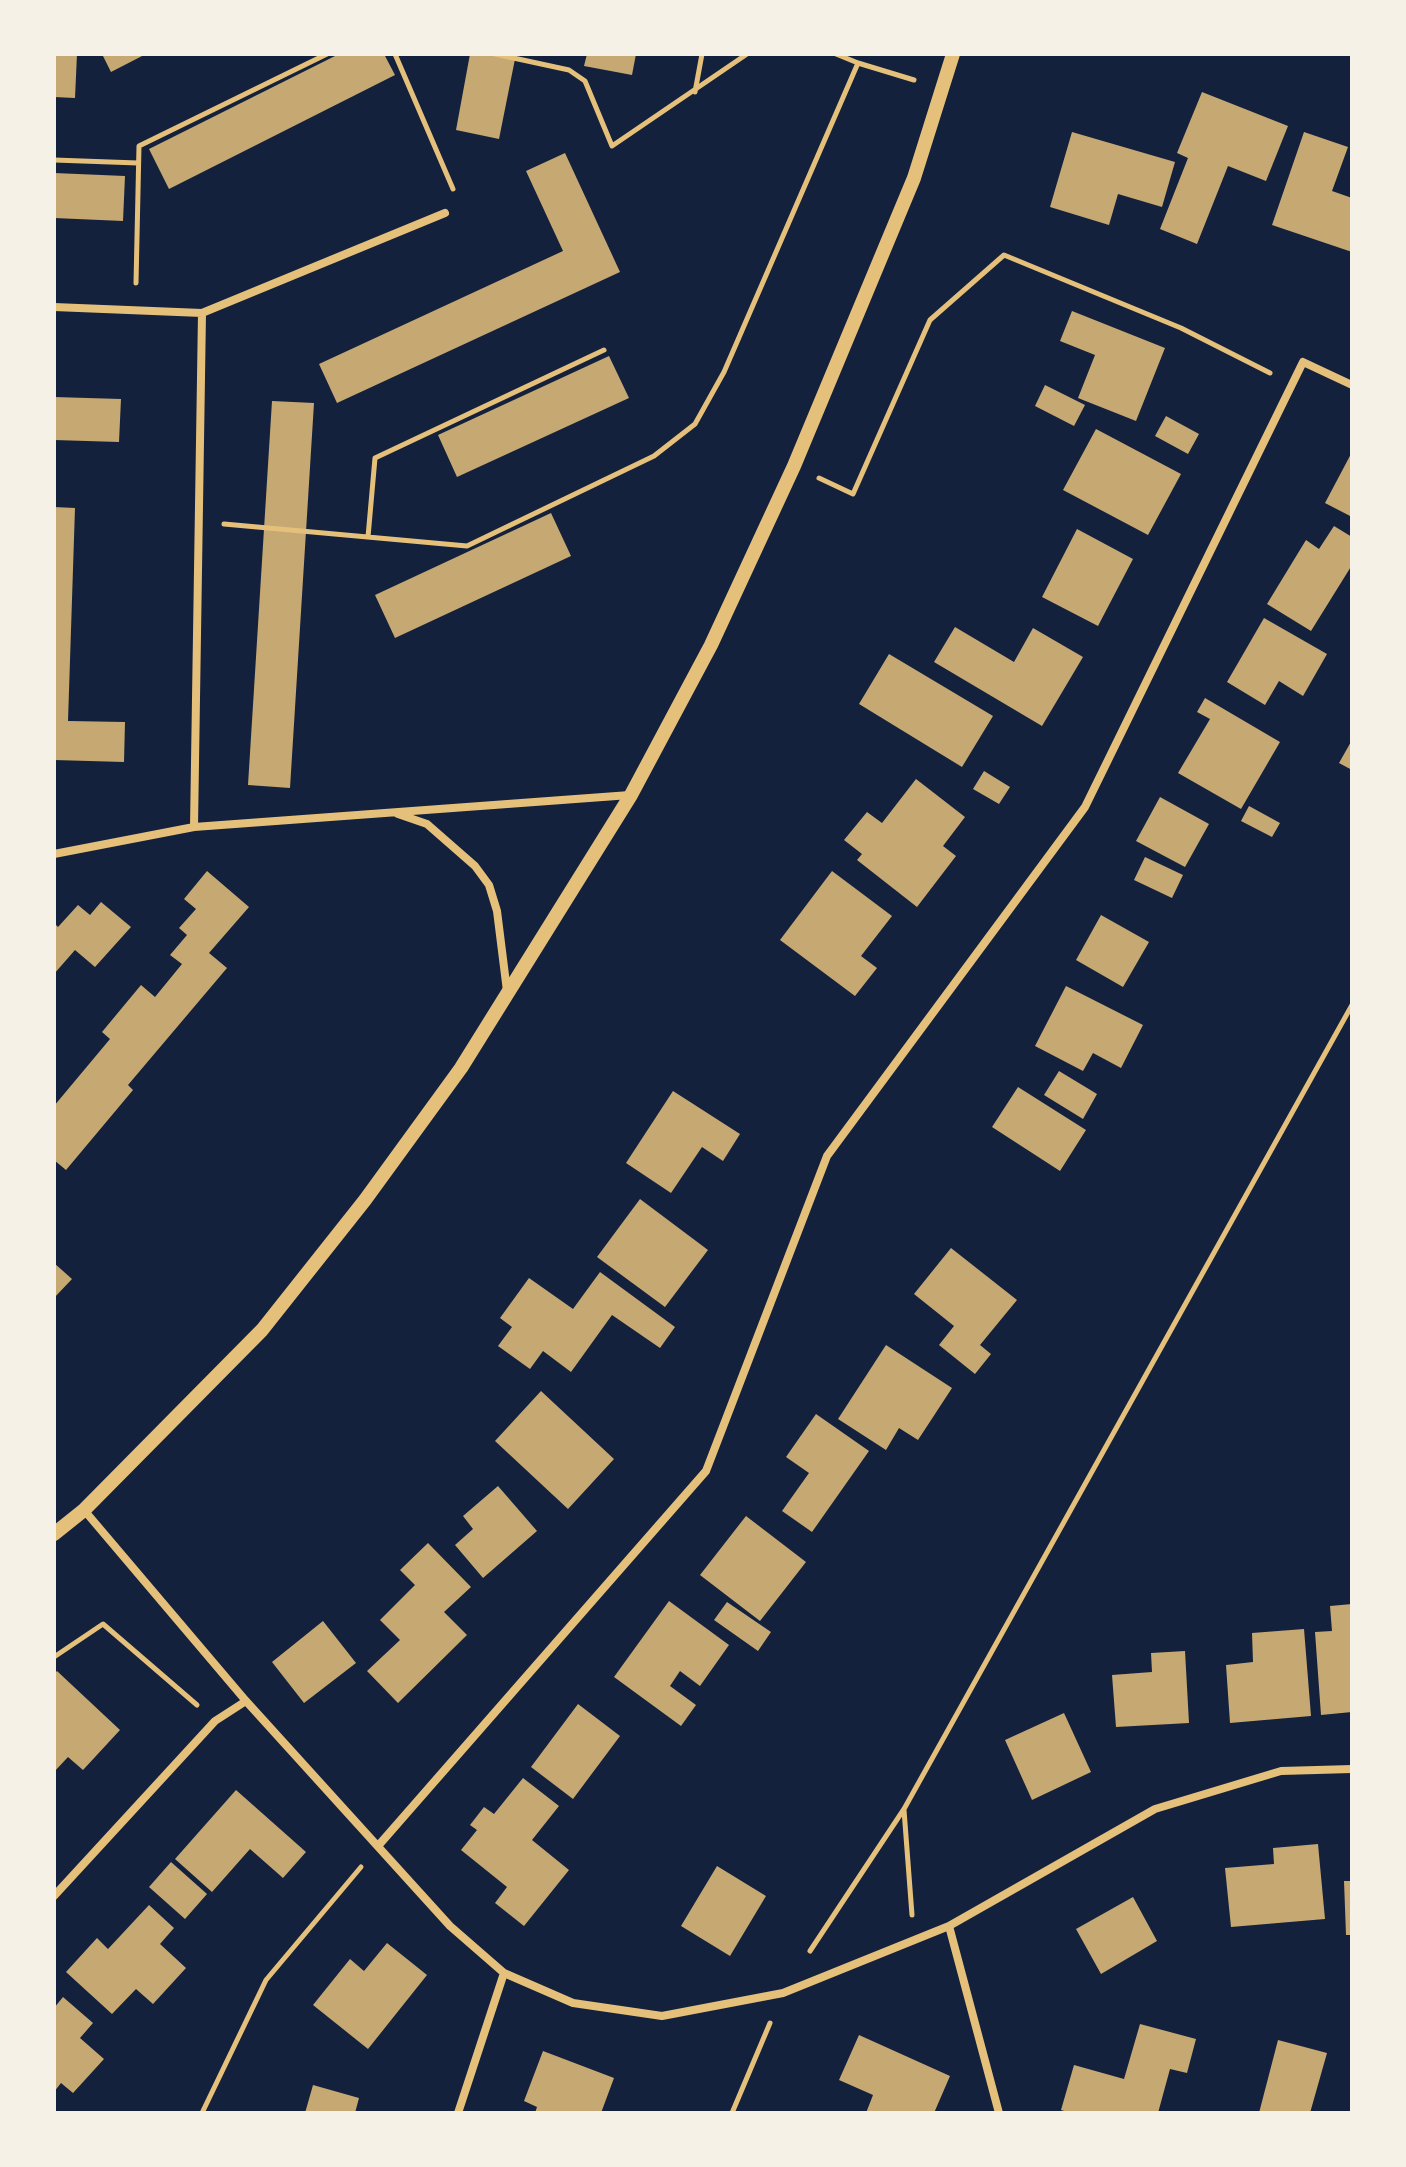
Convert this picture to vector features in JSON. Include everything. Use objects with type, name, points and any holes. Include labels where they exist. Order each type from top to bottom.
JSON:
[{"type":"street","points":[[54,1534],[84,1510],[262,1330],[365,1200],[461,1068],[631,795],[711,645],[794,466],[914,178],[953,54]]},
{"type":"street","points":[[54,307],[202,313],[445,213]]},
{"type":"street","points":[[194,827],[202,313]]},
{"type":"street","points":[[378,1846],[706,1471],[827,1156],[1085,807],[1303,362],[1352,385]]},
{"type":"street","points":[[54,854],[194,827],[631,795]]},
{"type":"street","points":[[393,812],[427,824],[475,866],[489,885],[497,911],[508,992]]},
{"type":"street","points":[[84,1510],[246,1701],[450,1926],[504,1973],[573,2003],[662,2016],[783,1993],[949,1926],[1155,1809],[1281,1771],[1352,1769]]},
{"type":"street","points":[[54,1896],[215,1721],[246,1701]]},
{"type":"street","points":[[949,1926],[999,2113]]},
{"type":"street","points":[[458,2113],[504,1973]]},
{"type":"path","points":[[135,310],[139,146],[327,54]]},
{"type":"path","points":[[395,54],[453,186],[445,213]]},
{"type":"path","points":[[495,54],[569,70],[585,81],[612,146],[747,54]]},
{"type":"path","points":[[695,92],[702,54]]},
{"type":"path","points":[[836,54],[942,89]]},
{"type":"path","points":[[199,522],[467,546],[654,456],[695,424],[724,372],[858,63]]},
{"type":"path","points":[[54,160],[138,163]]},
{"type":"path","points":[[794,466],[853,494],[930,320],[1004,255],[1181,328],[1292,384]]},
{"type":"path","points":[[368,537],[375,458],[604,350]]},
{"type":"path","points":[[732,2113],[783,1993],[904,1809],[1352,1005]]},
{"type":"path","points":[[54,1657],[103,1624],[215,1721]]},
{"type":"path","points":[[904,1809],[913,1939]]},
{"type":"path","points":[[202,2113],[266,1980],[378,1846]]},
{"type":"building","points":[[54,54],[77,54],[75,98],[54,97]]},
{"type":"building","points":[[102,54],[146,54],[111,72]]},
{"type":"building","points":[[339,54],[384,54],[395,75],[169,189],[149,149]]},
{"type":"building","points":[[470,54],[516,54],[499,139],[456,130]]},
{"type":"building","points":[[587,54],[636,54],[632,75],[584,66]]},
{"type":"building","points":[[1202,92],[1288,126],[1266,181],[1228,166],[1197,244],[1160,229],[1188,158],[1177,153]]},
{"type":"building","points":[[1072,132],[1175,162],[1162,207],[1118,194],[1109,225],[1050,207]]},
{"type":"building","points":[[1304,132],[1348,147],[1332,191],[1352,198],[1352,252],[1272,225]]},
{"type":"building","points":[[565,153],[620,272],[337,403],[319,364],[563,251],[526,171]]},
{"type":"building","points":[[54,173],[125,176],[123,221],[54,218]]},
{"type":"building","points":[[1072,311],[1165,348],[1136,421],[1078,398],[1095,355],[1060,341]]},
{"type":"building","points":[[609,356],[629,398],[457,477],[438,435]]},
{"type":"building","points":[[1045,385],[1085,405],[1074,426],[1035,406]]},
{"type":"building","points":[[54,397],[121,399],[119,442],[54,440]]},
{"type":"building","points":[[272,401],[314,403],[290,788],[248,785]]},
{"type":"building","points":[[1166,416],[1199,434],[1188,454],[1155,436]]},
{"type":"building","points":[[1096,429],[1181,474],[1148,535],[1063,490]]},
{"type":"building","points":[[1352,452],[1352,517],[1325,503]]},
{"type":"building","points":[[54,507],[75,508],[68,721],[125,722],[124,762],[54,760]]},
{"type":"building","points":[[551,513],[571,556],[395,638],[375,595]]},
{"type":"building","points":[[1334,526],[1352,537],[1352,565],[1311,631],[1267,604],[1306,540],[1319,549]]},
{"type":"building","points":[[1077,529],[1133,559],[1098,626],[1042,597]]},
{"type":"building","points":[[1264,618],[1327,654],[1303,696],[1279,681],[1265,705],[1227,682]]},
{"type":"building","points":[[955,627],[1014,662],[1033,628],[1083,657],[1042,726],[934,662]]},
{"type":"building","points":[[889,654],[993,716],[962,767],[859,704]]},
{"type":"building","points":[[1205,698],[1280,742],[1241,809],[1178,773],[1210,719],[1197,712]]},
{"type":"building","points":[[1352,740],[1352,770],[1339,763]]},
{"type":"building","points":[[984,771],[1010,787],[999,804],[973,789]]},
{"type":"building","points":[[916,779],[965,817],[943,846],[956,856],[917,907],[857,860],[862,854],[844,840],[867,812],[882,823]]},
{"type":"building","points":[[1160,797],[1209,824],[1185,867],[1136,841]]},
{"type":"building","points":[[1249,806],[1280,823],[1272,837],[1241,821]]},
{"type":"building","points":[[1145,857],[1183,875],[1172,898],[1134,880]]},
{"type":"building","points":[[207,871],[249,907],[209,953],[227,968],[128,1085],[133,1090],[66,1170],[54,1160],[54,1106],[110,1039],[102,1032],[141,985],[155,997],[182,964],[170,955],[187,935],[179,928],[196,909],[184,899]]},
{"type":"building","points":[[832,871],[892,916],[861,956],[877,968],[855,996],[780,940]]},
{"type":"building","points":[[101,902],[131,927],[95,967],[75,950],[54,974],[54,923],[58,927],[78,905],[90,915]]},
{"type":"building","points":[[1101,915],[1149,942],[1123,987],[1076,960]]},
{"type":"building","points":[[1066,986],[1143,1025],[1121,1068],[1093,1053],[1083,1071],[1035,1046]]},
{"type":"building","points":[[1059,1071],[1097,1094],[1083,1119],[1044,1095]]},
{"type":"building","points":[[1018,1087],[1086,1130],[1060,1171],[992,1127]]},
{"type":"building","points":[[673,1091],[740,1134],[723,1161],[702,1147],[671,1193],[626,1163]]},
{"type":"building","points":[[640,1199],[708,1250],[665,1307],[597,1257]]},
{"type":"building","points":[[951,1248],[1017,1300],[980,1345],[991,1354],[975,1374],[939,1345],[954,1326],[914,1294]]},
{"type":"building","points":[[54,1263],[72,1279],[54,1298]]},
{"type":"building","points":[[600,1272],[675,1327],[660,1348],[612,1315],[571,1372],[543,1351],[530,1369],[498,1346],[512,1327],[500,1318],[529,1278],[573,1309]]},
{"type":"building","points":[[886,1345],[952,1388],[918,1440],[899,1428],[886,1450],[838,1419]]},
{"type":"building","points":[[541,1391],[614,1459],[568,1509],[495,1441]]},
{"type":"building","points":[[816,1414],[869,1451],[812,1532],[782,1511],[809,1473],[786,1457]]},
{"type":"building","points":[[498,1486],[537,1531],[483,1578],[455,1545],[473,1529],[463,1516]]},
{"type":"building","points":[[746,1516],[806,1562],[760,1621],[700,1575]]},
{"type":"building","points":[[428,1543],[471,1587],[444,1612],[467,1635],[398,1703],[367,1671],[400,1640],[380,1620],[415,1585],[400,1570]]},
{"type":"building","points":[[669,1601],[729,1645],[700,1686],[680,1671],[670,1686],[696,1705],[681,1726],[614,1677]]},
{"type":"building","points":[[727,1602],[771,1632],[758,1651],[714,1620]]},
{"type":"building","points":[[1352,1604],[1352,1712],[1321,1715],[1315,1632],[1332,1631],[1330,1606]]},
{"type":"building","points":[[323,1621],[356,1663],[304,1703],[272,1662]]},
{"type":"building","points":[[1304,1629],[1311,1716],[1230,1723],[1226,1665],[1253,1662],[1252,1633]]},
{"type":"building","points":[[1185,1651],[1189,1723],[1116,1727],[1112,1675],[1152,1672],[1151,1653]]},
{"type":"building","points":[[57,1671],[120,1730],[83,1770],[68,1757],[54,1772],[54,1674]]},
{"type":"building","points":[[578,1704],[620,1736],[573,1799],[531,1767]]},
{"type":"building","points":[[1064,1713],[1091,1772],[1032,1800],[1005,1740]]},
{"type":"building","points":[[523,1778],[559,1806],[532,1840],[569,1870],[524,1926],[495,1903],[507,1887],[461,1850],[477,1830],[470,1825],[484,1807],[494,1814]]},
{"type":"building","points":[[236,1790],[306,1852],[283,1878],[250,1849],[212,1892],[175,1859]]},
{"type":"building","points":[[1318,1844],[1325,1919],[1231,1927],[1225,1868],[1274,1864],[1273,1848]]},
{"type":"building","points":[[171,1862],[207,1894],[185,1919],[149,1887]]},
{"type":"building","points":[[717,1866],[766,1896],[730,1956],[681,1926]]},
{"type":"building","points":[[1344,1881],[1352,1881],[1352,1935],[1346,1935]]},
{"type":"building","points":[[1133,1897],[1157,1941],[1101,1974],[1076,1929]]},
{"type":"building","points":[[149,1905],[174,1928],[160,1944],[186,1968],[153,2004],[136,1989],[112,2014],[66,1972],[97,1938],[108,1949]]},
{"type":"building","points":[[387,1943],[427,1975],[368,2049],[313,2005],[350,1959],[364,1971]]},
{"type":"building","points":[[63,1997],[93,2023],[80,2038],[104,2059],[73,2093],[61,2083],[54,2092],[54,2008]]},
{"type":"building","points":[[1140,2024],[1196,2039],[1187,2073],[1170,2069],[1158,2113],[1071,2113],[1061,2110],[1074,2065],[1124,2079]]},
{"type":"building","points":[[859,2035],[950,2076],[934,2113],[866,2113],[873,2095],[839,2080]]},
{"type":"building","points":[[1278,2040],[1327,2053],[1310,2113],[1259,2113]]},
{"type":"building","points":[[543,2051],[614,2078],[601,2113],[535,2113],[537,2107],[524,2101]]},
{"type":"building","points":[[313,2085],[359,2098],[355,2113],[305,2113]]}]
